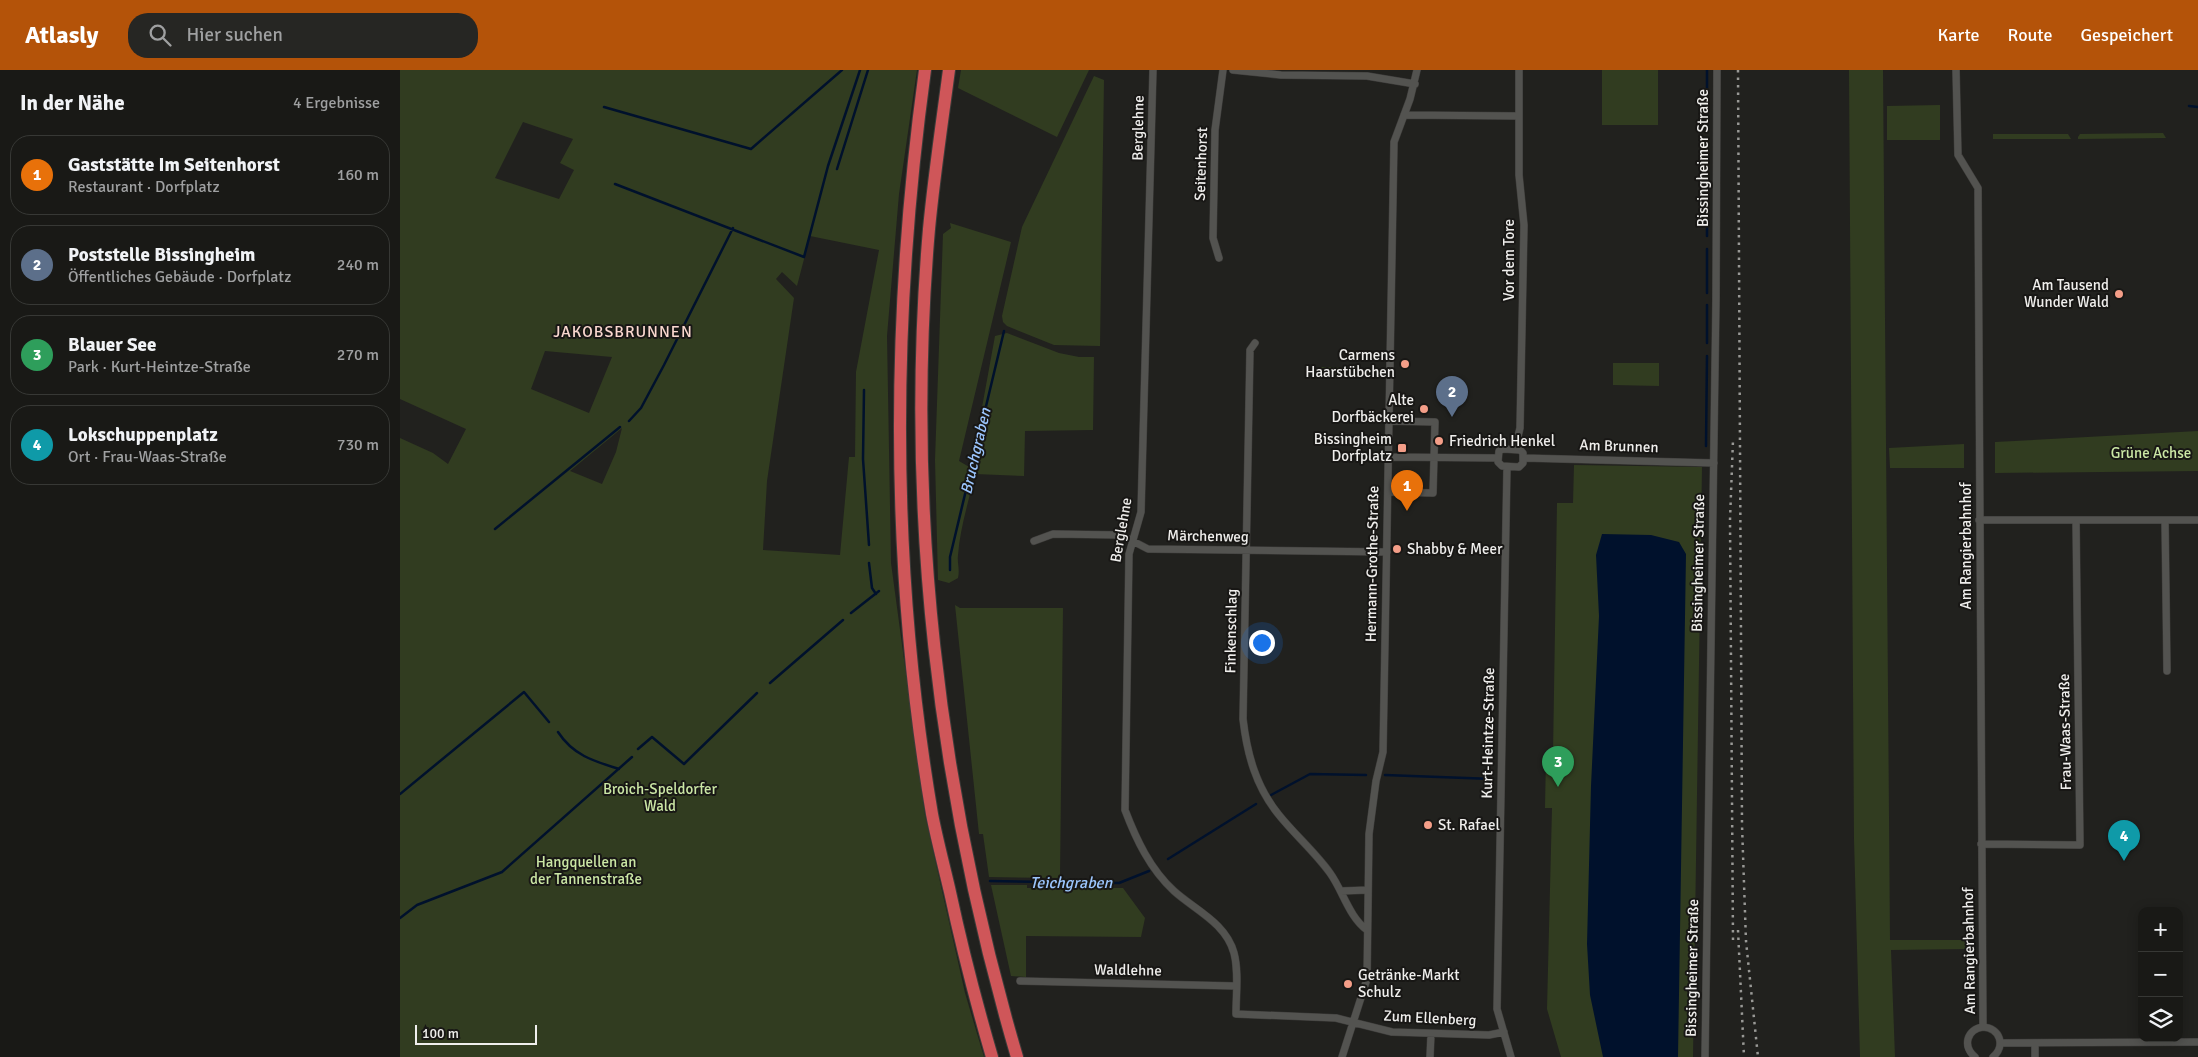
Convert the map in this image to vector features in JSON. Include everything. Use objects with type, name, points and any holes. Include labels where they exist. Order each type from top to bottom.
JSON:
[{"type":"highway","points":[[925,70],[906,226],[902,308],[898,439],[902,549],[908,637],[932,816],[972,991],[992,1057]]},
{"type":"highway","points":[[949,70],[929,229],[924,309],[922,439],[924,545],[944,734],[957,813],[997,990],[1017,1057]]},
{"type":"street","name":"Berglehne","points":[[1153,70],[1141,512],[1129,554],[1125,810],[1134,833],[1153,867],[1173,890],[1216,923],[1229,940],[1234,953],[1236,1014]]},
{"type":"street","name":"Seitenhorst","points":[[1220,258],[1213,238],[1215,130],[1223,70]]},
{"type":"street","points":[[1232,70],[1367,76],[1415,84]]},
{"type":"street","name":"Hermann-Grothe-Straße","points":[[1342,1057],[1367,979],[1369,834],[1383,752],[1394,142],[1415,84],[1416,70]]},
{"type":"street","name":"Vor dem Tore","points":[[1515,449],[1520,428],[1524,224],[1519,175],[1519,70]]},
{"type":"street","name":"Bissingheimer Straße","points":[[1705,1057],[1714,463],[1717,70]]},
{"type":"street","name":"Am Rangierbahnhof","points":[[1956,70],[1958,155],[1978,188],[1983,1027]]},
{"type":"street","points":[[1404,115],[1519,116]]},
{"type":"street","name":"Finkenschlag","points":[[1255,343],[1250,350],[1245,550],[1243,719],[1247,748],[1267,798],[1279,815],[1330,872],[1358,924],[1367,930]]},
{"type":"street","points":[[1388,421],[1435,422],[1433,493],[1388,492]]},
{"type":"street","points":[[1507,467],[1502,466],[1498,458],[1499,451],[1503,449],[1520,450],[1524,458]]},
{"type":"street","points":[[1388,457],[1498,458]]},
{"type":"street","name":"Am Brunnen","points":[[1507,467],[1519,467],[1524,458],[1714,463]]},
{"type":"street","name":"Kurt-Heintze-Straße","points":[[1507,467],[1497,1009],[1511,1057]]},
{"type":"street","points":[[1979,520],[2198,520]]},
{"type":"street","name":"Frau-Waas-Straße","points":[[1981,844],[2080,845],[2076,520]]},
{"type":"street","points":[[2165,520],[2168,671]]},
{"type":"street","name":"Märchenweg","points":[[1034,541],[1053,534],[1121,534],[1148,549],[1387,552]]},
{"type":"street","points":[[1341,891],[1368,890]]},
{"type":"street","name":"Waldlehne","points":[[1020,981],[1236,986]]},
{"type":"street","name":"Zum Ellenberg","points":[[1236,1014],[1327,1017],[1385,1032],[1489,1035],[1504,1032]]},
{"type":"street","points":[[1975,1057],[1968,1048],[1968,1039],[1972,1032],[1983,1027],[1995,1031],[2000,1043],[1998,1051],[1993,1057]]},
{"type":"street","points":[[1430,1057],[1431,1034]]},
{"type":"street","points":[[2000,1043],[2198,1042]]},
{"type":"street","points":[[2034,1043],[2035,1057]]},
{"type":"green space","name":"Broich-Speldorfer Wald","points":[[400,70],[917,70],[899,194],[887,336],[891,563],[925,815],[965,993],[984,1057],[400,1057],[400,438],[433,453],[448,464],[466,429],[400,399]],"holes":[[[523,122],[573,139],[560,163],[574,170],[559,199],[495,178]],[[810,236],[879,250],[856,372],[855,457],[849,457],[840,555],[763,550],[767,481],[794,298],[776,279],[782,272],[797,286]],[[545,351],[612,357],[589,413],[531,389]],[[622,428],[616,452],[602,484],[570,471]]]},
{"type":"green space","points":[[961,70],[1089,70],[1057,137],[958,88]]},
{"type":"green space","points":[[1602,70],[1658,70],[1658,125],[1602,125]]},
{"type":"green space","points":[[1849,70],[1883,70],[1890,940],[1967,940],[1968,949],[1891,950],[1895,1057],[1860,1057],[1854,839]]},
{"type":"green space","points":[[1094,76],[1104,80],[1100,346],[1054,345],[1007,326],[1003,322],[1002,316],[1022,227]]},
{"type":"green space","points":[[1940,105],[1940,140],[1887,140],[1887,106]]},
{"type":"green space","points":[[2163,133],[2166,138],[2078,139],[2080,134]]},
{"type":"green space","points":[[1993,134],[2068,134],[2071,139],[1993,139]]},
{"type":"green space","points":[[950,223],[1011,242],[959,461],[971,468],[995,336],[1007,333],[1059,353],[1079,357],[1094,357],[1093,430],[1025,431],[1024,476],[975,474],[961,535],[958,578],[949,583],[938,580],[935,460],[943,234],[951,228]]},
{"type":"green space","points":[[1613,363],[1659,363],[1659,386],[1613,385]]},
{"type":"green space","points":[[1321,367],[1353,367],[1353,378],[1320,378]]},
{"type":"green space","name":"Grüne Achse","points":[[2198,431],[2198,471],[1995,473],[1995,442]]},
{"type":"green space","points":[[1964,444],[1964,468],[1890,468],[1889,448]]},
{"type":"green space","points":[[1574,465],[1702,467],[1693,1057],[1561,1057],[1547,1009],[1552,808],[1545,808],[1546,755],[1553,754],[1557,503],[1573,503]]},
{"type":"green space","points":[[955,605],[960,608],[1063,608],[1060,878],[989,877],[983,834],[979,834]]},
{"type":"green space","points":[[991,885],[1027,885],[1027,888],[1123,888],[1145,918],[1141,937],[1026,936],[1026,977],[1011,976]]},
{"type":"water","points":[[1602,534],[1651,535],[1679,542],[1686,554],[1678,1057],[1603,1057],[1590,995],[1587,944],[1591,786],[1599,616],[1596,555]]},
{"type":"waterway","points":[[604,107],[751,149],[842,70]]},
{"type":"waterway","points":[[615,184],[804,257],[828,166],[860,70]]},
{"type":"waterway","points":[[837,169],[868,70]]},
{"type":"waterway","points":[[1707,70],[1707,112]]},
{"type":"waterway","name":"Bruchgraben","points":[[2189,106],[2198,107]]},
{"type":"waterway","points":[[1707,139],[1707,183]]},
{"type":"waterway","points":[[1707,195],[1707,236]]},
{"type":"waterway","points":[[629,421],[641,408],[733,228]]},
{"type":"waterway","points":[[1707,249],[1707,293]]},
{"type":"waterway","points":[[1707,305],[1707,343]]},
{"type":"waterway","name":"Bruchgraben","points":[[950,570],[950,557],[1004,331]]},
{"type":"waterway","points":[[1706,446],[1707,356]]},
{"type":"waterway","points":[[864,390],[863,459],[869,545]]},
{"type":"waterway","points":[[495,529],[620,427]]},
{"type":"waterway","points":[[869,563],[872,588],[876,594]]},
{"type":"waterway","points":[[851,613],[879,591]]},
{"type":"waterway","points":[[770,683],[843,620]]},
{"type":"waterway","points":[[400,794],[524,692],[549,722]]},
{"type":"waterway","points":[[638,749],[652,737],[684,764],[757,693]]},
{"type":"waterway","points":[[558,732],[577,752],[592,760],[619,769]]},
{"type":"waterway","points":[[400,918],[417,905],[502,872],[632,757]]},
{"type":"waterway","name":"Teichgraben","points":[[1271,795],[1310,774],[1366,775]]},
{"type":"waterway","name":"Teichgraben","points":[[1385,775],[1493,779]]},
{"type":"waterway","name":"Teichgraben","points":[[1168,859],[1256,804]]},
{"type":"waterway","name":"Teichgraben","points":[[990,881],[1119,883],[1149,871]]},
{"type":"railway","points":[[1738,70],[1742,825],[1746,941],[1758,1057]]},
{"type":"railway","points":[[1733,440],[1730,520],[1733,940]]},
{"type":"railway","points":[[1738,930],[1744,1057]]},
{"type":"place","name":"Am Tausend Wunder Wald","points":[[2119,294]]},
{"type":"place","name":"Carmens Haarstübchen","points":[[1405,364]]},
{"type":"place","name":"Alte Dorfbäckerei","points":[[1424,409]]},
{"type":"place","name":"Poststelle Bissingheim","points":[[1452,417]]},
{"type":"place","name":"Friedrich Henkel","points":[[1439,441]]},
{"type":"place","name":"Bissingheim Dorfplatz","points":[[1402,448]]},
{"type":"place","name":"Gaststätte Im Seitenhorst","points":[[1407,511]]},
{"type":"place","name":"Shabby & Meer","points":[[1397,549]]},
{"type":"place","name":"Blauer See","points":[[1558,787]]},
{"type":"place","name":"St. Rafael","points":[[1428,825]]},
{"type":"place","name":"Lokschuppenplatz","points":[[2124,861]]},
{"type":"place","name":"Getränke-Markt Schulz","points":[[1348,984]]},
{"type":"district","name":"JAKOBSBRUNNEN","points":[[623,331]]},
{"type":"park label","name":"Hangquellen an der Tannenstraße","points":[[586,870]]}]
